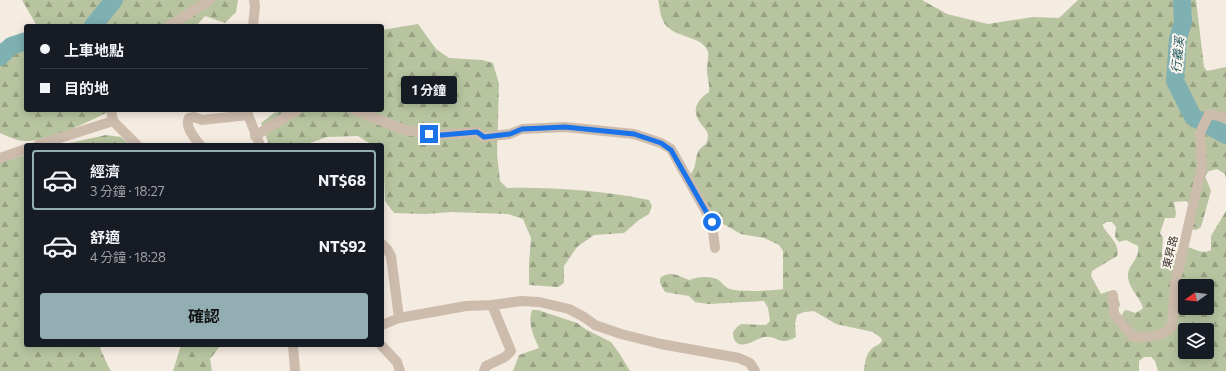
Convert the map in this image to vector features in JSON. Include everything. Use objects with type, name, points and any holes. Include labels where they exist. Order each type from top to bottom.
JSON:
[{"type":"street","points":[[172,24],[210,0]]},
{"type":"street","points":[[253,24],[254,0]]},
{"type":"street","points":[[111,112],[113,121],[135,143]]},
{"type":"street","points":[[255,136],[294,112]]},
{"type":"street","points":[[359,112],[405,130],[429,134],[442,135],[477,132],[484,137],[510,134],[522,129],[565,127],[634,134],[661,143],[671,150],[712,222],[714,248]]},
{"type":"street","points":[[199,143],[188,126],[189,118],[194,117],[202,120],[247,113],[259,143]]},
{"type":"street","name":"東昇路","points":[[1113,295],[1114,314],[1133,337],[1151,337],[1164,333],[1172,326],[1175,284],[1202,166],[1200,133],[1209,114],[1226,118]]},
{"type":"street","points":[[44,143],[113,121]]},
{"type":"street","points":[[0,158],[24,150]]},
{"type":"street","points":[[384,246],[391,256],[399,318]]},
{"type":"street","points":[[384,324],[399,318],[466,306],[492,305],[522,301],[539,302],[569,309],[595,325],[621,334],[662,344],[739,358],[750,363],[755,371]]},
{"type":"street","points":[[484,371],[486,366],[505,357],[511,351],[492,305]]},
{"type":"street","points":[[293,347],[295,371]]},
{"type":"street","points":[[383,347],[397,362],[400,371]]},
{"type":"green space","points":[[22,0],[238,0],[236,12],[225,23],[205,16],[198,24],[36,24]]},
{"type":"green space","points":[[658,0],[922,0],[947,14],[988,24],[1033,17],[1059,18],[1078,0],[1196,0],[1204,67],[1207,71],[1226,67],[1226,179],[1225,174],[1217,169],[1209,171],[1205,176],[1211,191],[1201,227],[1196,230],[1186,228],[1190,205],[1186,201],[1174,202],[1176,213],[1175,218],[1165,218],[1160,233],[1163,238],[1163,261],[1167,262],[1180,248],[1190,248],[1201,252],[1211,250],[1211,236],[1226,211],[1226,371],[1158,371],[1155,361],[1151,357],[1144,357],[1139,361],[1139,371],[864,371],[865,361],[868,354],[871,349],[882,341],[881,338],[873,332],[836,324],[814,311],[804,312],[797,315],[795,324],[796,337],[790,340],[781,341],[764,337],[747,344],[737,343],[733,332],[741,324],[766,325],[770,321],[768,308],[764,301],[708,304],[695,302],[689,296],[665,292],[660,283],[660,278],[668,274],[689,280],[709,277],[717,279],[729,288],[741,291],[783,289],[783,251],[779,245],[764,238],[741,234],[723,224],[711,212],[690,175],[695,167],[697,155],[701,147],[706,144],[708,137],[707,132],[696,114],[696,106],[698,102],[709,92],[707,70],[708,52],[701,43],[669,29],[660,12]],"holes":[[[1106,222],[1112,222],[1116,227],[1115,237],[1119,242],[1126,240],[1138,246],[1137,255],[1129,269],[1128,277],[1130,285],[1140,300],[1143,308],[1135,313],[1127,310],[1124,311],[1121,317],[1117,313],[1117,308],[1120,306],[1117,297],[1109,291],[1101,294],[1091,276],[1092,271],[1117,256],[1117,248],[1102,225]]]},
{"type":"green space","points":[[418,24],[436,49],[449,58],[482,60],[493,63],[499,84],[497,154],[500,181],[507,188],[578,190],[649,200],[652,206],[649,214],[639,220],[624,233],[594,235],[577,247],[564,266],[564,283],[558,287],[529,285],[531,238],[523,219],[508,214],[451,212],[425,214],[394,213],[385,201],[384,143],[369,143],[358,136],[327,137],[310,143],[268,143],[261,123],[276,112],[384,112],[384,30]]},
{"type":"green space","points":[[17,36],[24,36],[24,112],[108,112],[71,130],[38,140],[20,141],[0,133],[0,41],[2,48]]},
{"type":"green space","points":[[106,135],[121,137],[128,143],[70,143]]},
{"type":"green space","points":[[24,156],[24,347],[101,347],[100,348],[111,371],[0,371],[0,161]]},
{"type":"green space","points":[[532,310],[538,310],[577,323],[587,330],[611,342],[630,371],[513,371],[519,355],[539,348],[533,335],[530,320]]},
{"type":"green space","points":[[180,347],[219,347],[210,359],[212,371],[173,371]]},
{"type":"waterway","points":[[95,24],[114,0]]},
{"type":"waterway","name":"行義溪","points":[[1182,0],[1183,22],[1178,39],[1175,81],[1193,117],[1226,135]]},
{"type":"waterway","points":[[0,57],[11,46],[24,42]]},
{"type":"route","points":[[429,134],[442,135],[477,132],[484,137],[510,134],[522,129],[565,127],[634,134],[661,143],[671,150],[712,222]]}]
